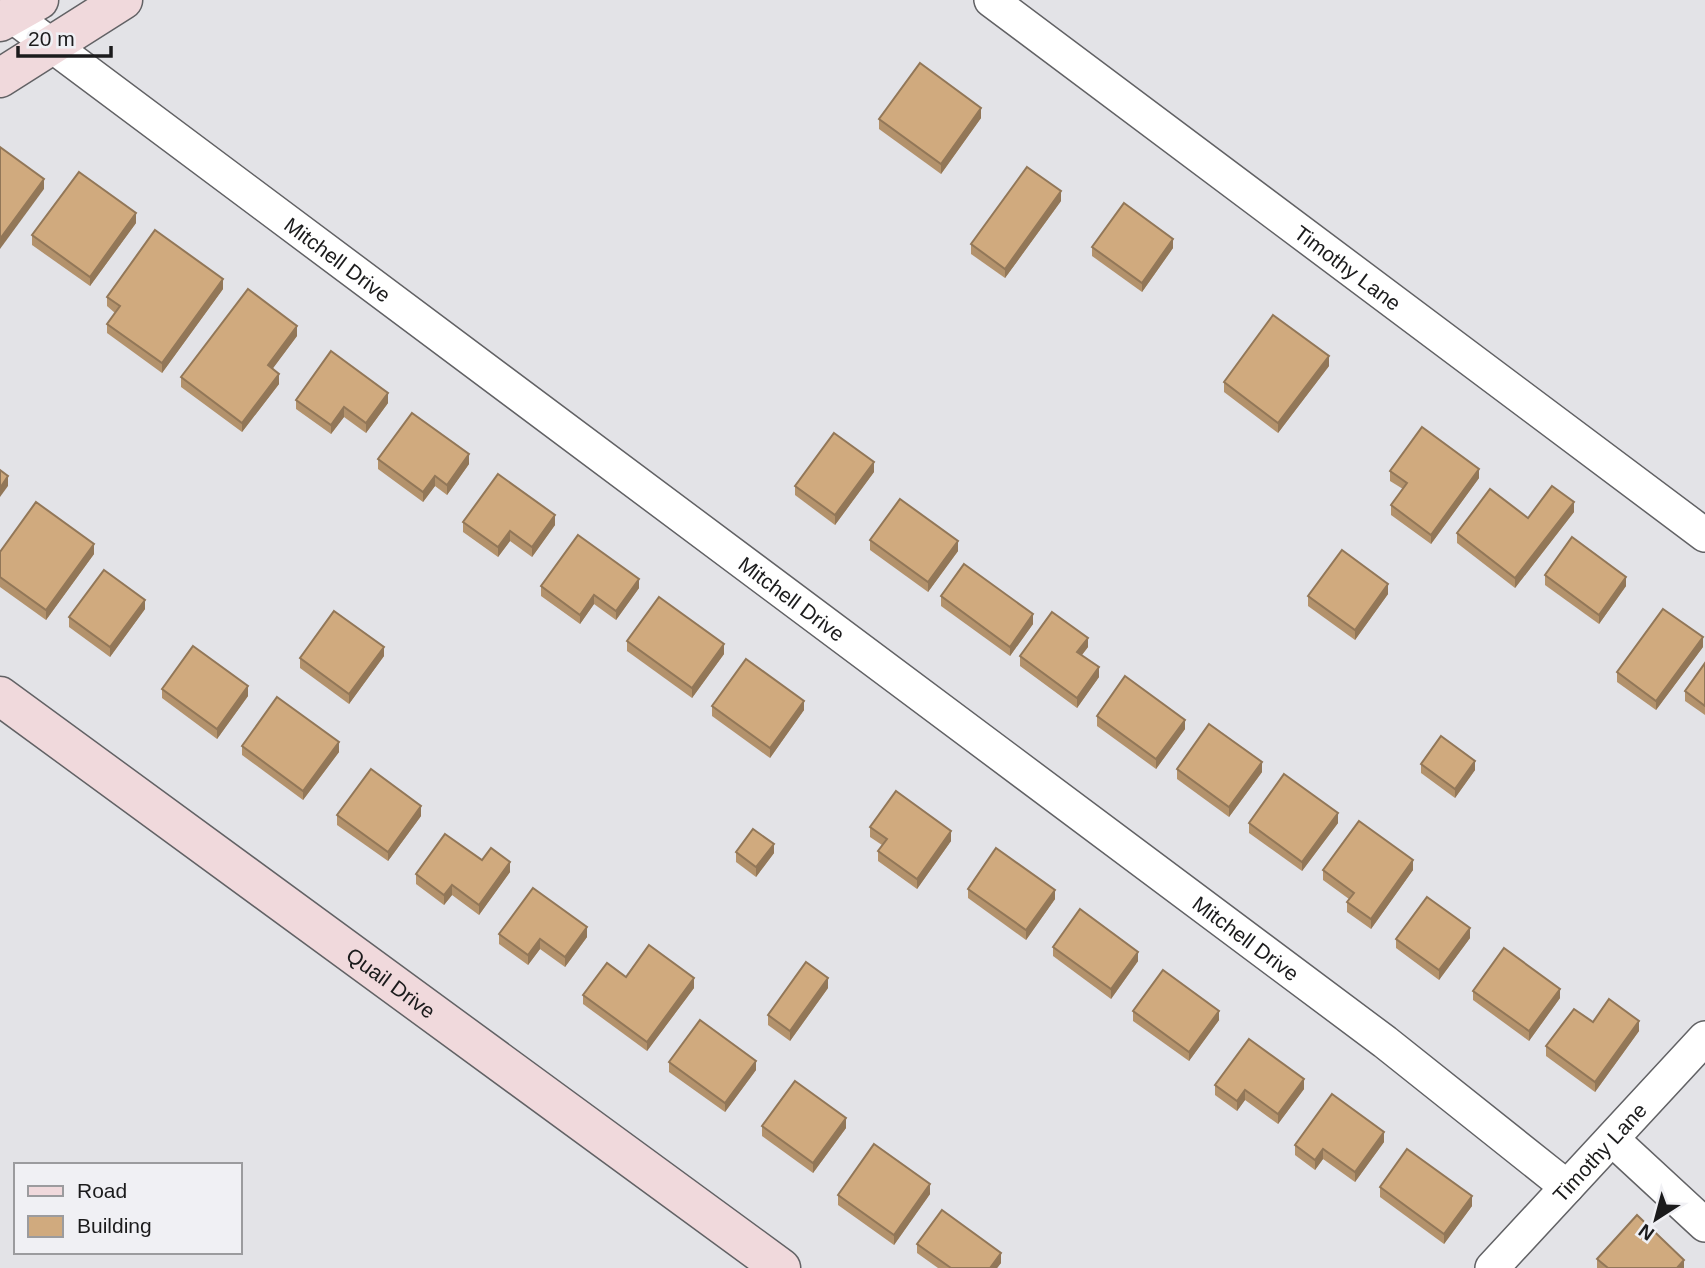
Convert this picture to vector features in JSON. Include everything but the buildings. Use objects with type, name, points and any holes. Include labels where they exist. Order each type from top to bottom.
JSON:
[{"type":"street","points":[[0,78],[123,0]]},
{"type":"street","name":"Timothy Lane","points":[[991,0],[1705,535]]},
{"type":"street","name":"Mitchell Drive","points":[[17,12],[52,44],[1385,1042],[1567,1187]]},
{"type":"street","name":"Quail Drive","points":[[0,696],[782,1268]]},
{"type":"street","name":"Timothy Lane","points":[[1492,1268],[1705,1038]]},
{"type":"street","points":[[1612,1139],[1705,1225]]}]
